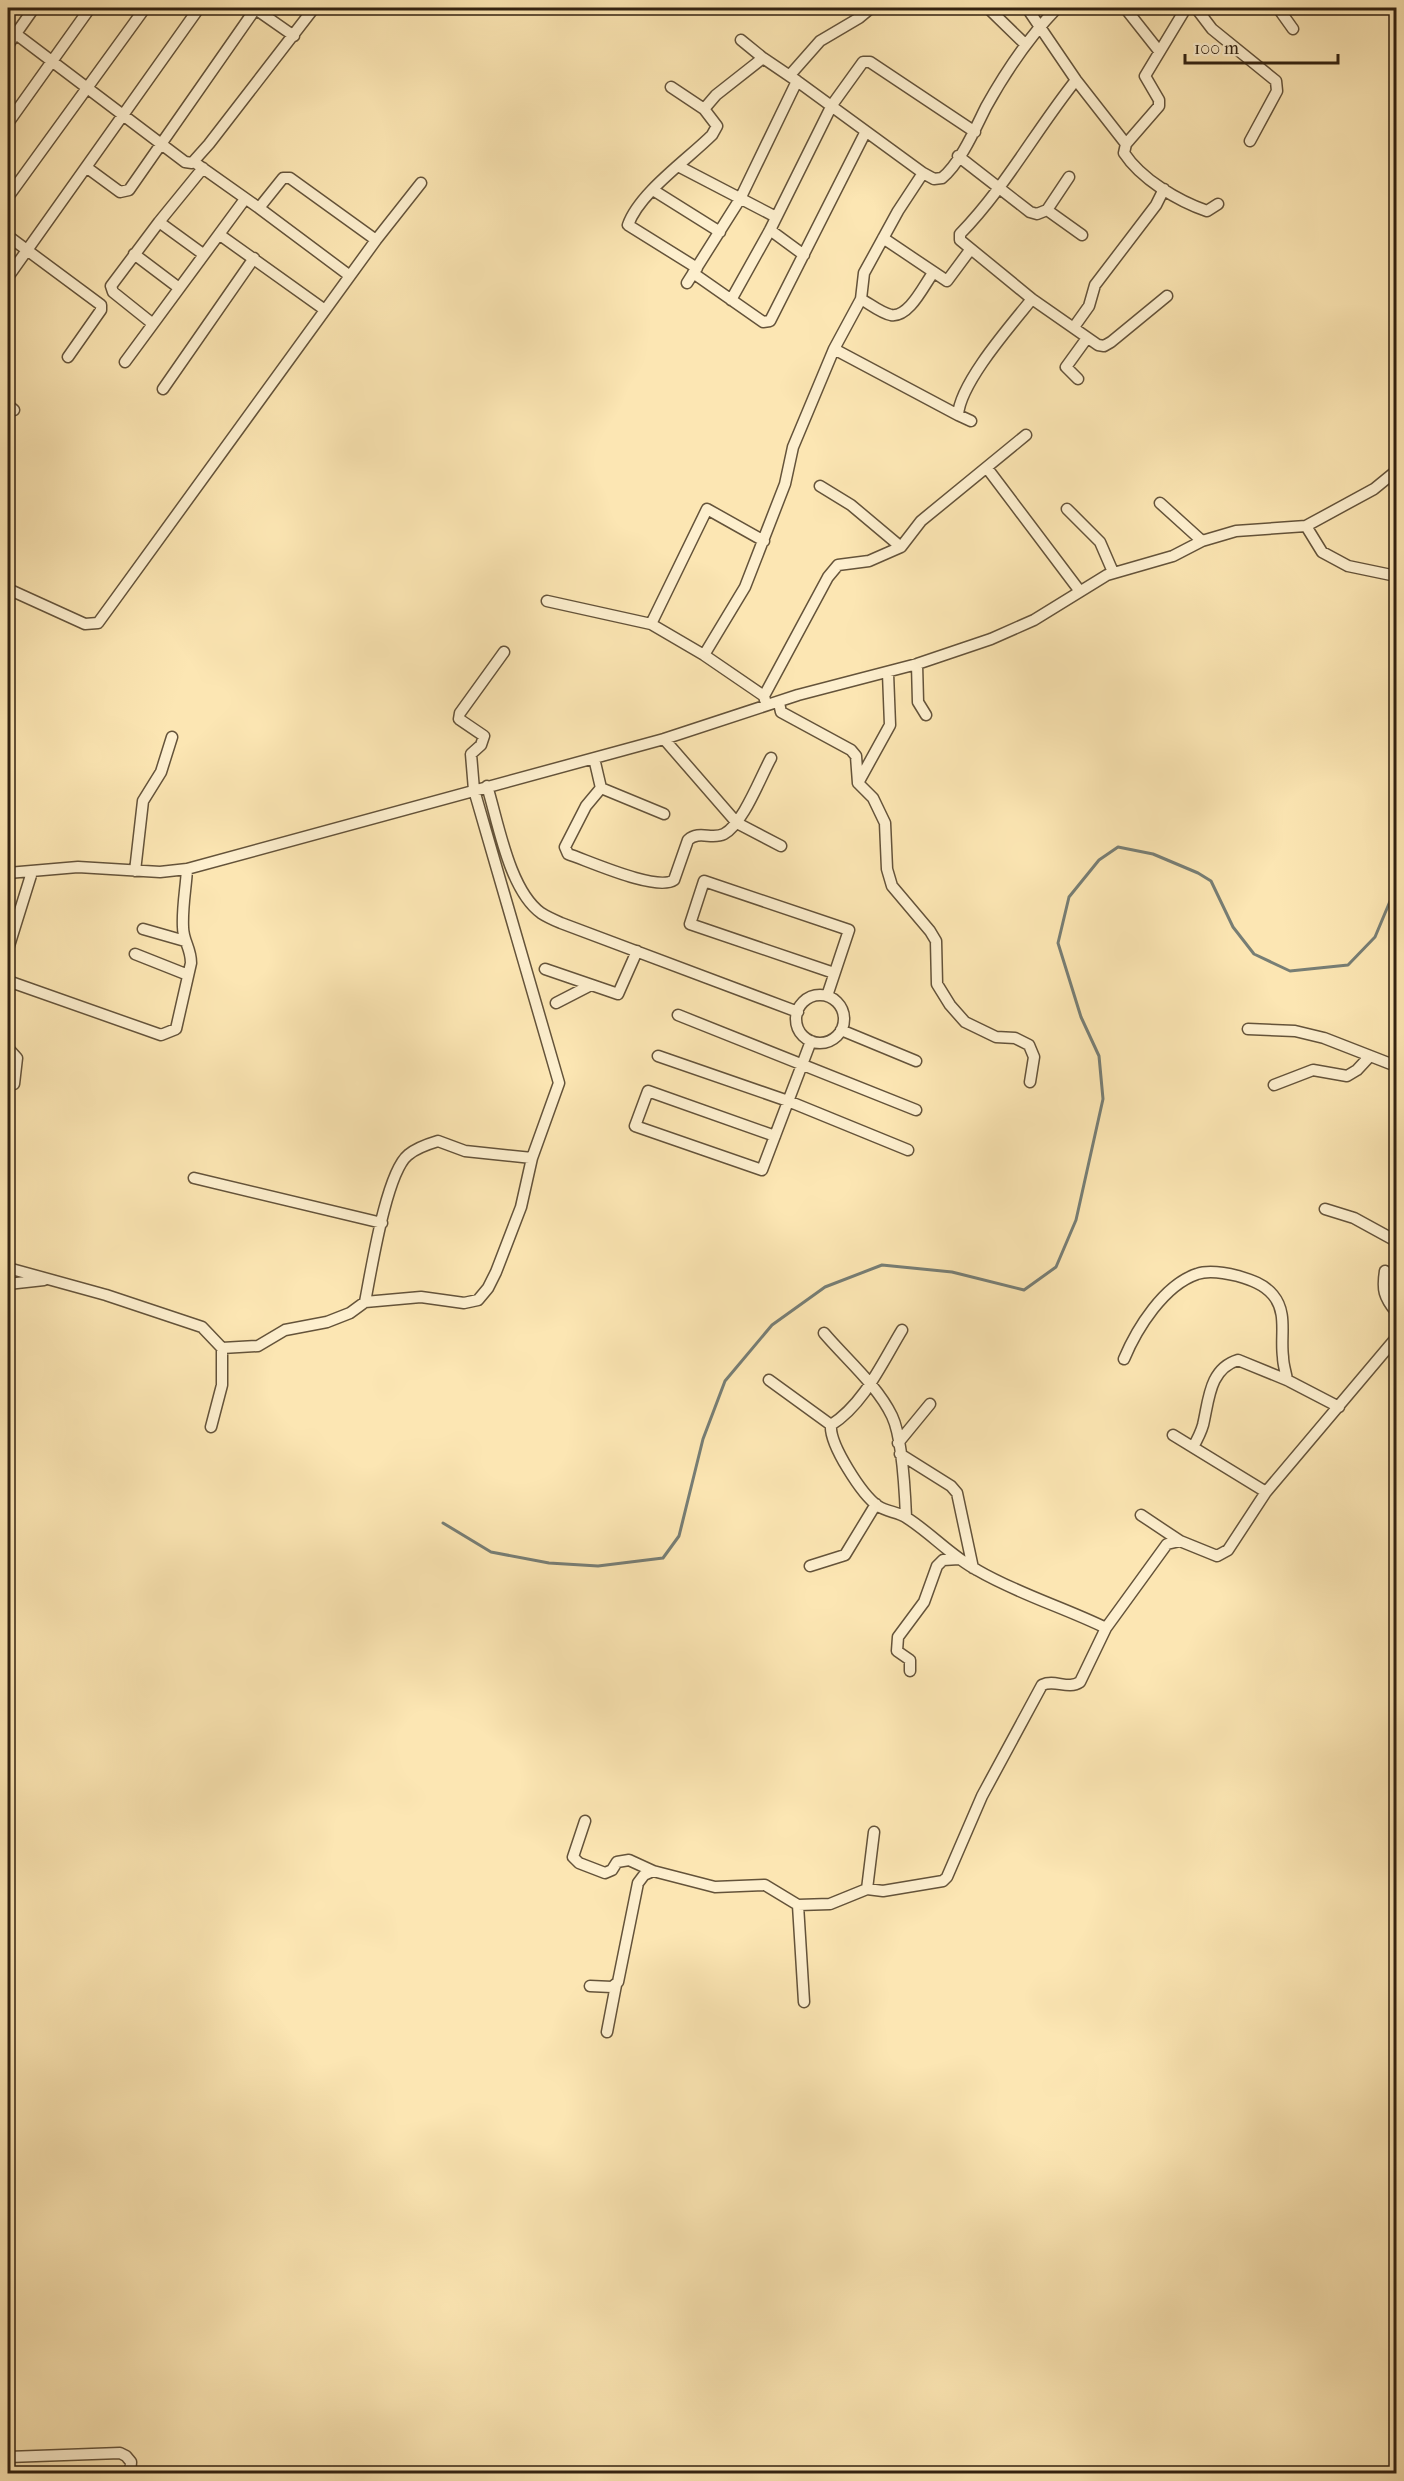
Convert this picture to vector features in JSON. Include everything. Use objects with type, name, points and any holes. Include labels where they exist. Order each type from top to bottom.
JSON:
[{"type":"street","points":[[8,45],[11,31],[34,8]]},
{"type":"street","points":[[8,123],[90,8]]},
{"type":"street","points":[[8,197],[145,8]]},
{"type":"street","points":[[8,278],[199,8]]},
{"type":"street","points":[[86,168],[120,192],[125,193],[255,8],[294,36]]},
{"type":"street","points":[[153,324],[111,288],[112,280],[159,222],[314,8]]},
{"type":"street","points":[[693,275],[740,199],[793,78],[820,41],[872,8]]},
{"type":"street","points":[[988,8],[1025,44]]},
{"type":"street","points":[[1027,8],[1076,80],[1126,144]]},
{"type":"street","points":[[741,40],[763,58],[832,105],[865,134],[934,179],[942,178],[958,156],[975,132],[986,108],[1025,44],[1057,8]]},
{"type":"street","points":[[1125,8],[1159,51]]},
{"type":"street","points":[[1186,8],[1145,76],[1159,100],[1159,106],[1126,144],[1124,153],[1131,164],[1164,189],[1207,211],[1218,204]]},
{"type":"street","points":[[1196,8],[1212,29],[1276,81],[1277,92],[1250,141]]},
{"type":"street","points":[[1278,8],[1293,28]]},
{"type":"street","points":[[11,31],[185,162],[199,165],[350,276]]},
{"type":"street","points":[[704,109],[716,95],[763,58]]},
{"type":"street","points":[[731,300],[770,230],[832,105],[866,61],[975,132]]},
{"type":"street","points":[[1076,80],[1045,120],[1000,188],[960,234],[960,240],[1032,298],[1087,338],[1104,346],[1167,296]]},
{"type":"street","points":[[671,87],[704,109],[717,126],[712,135],[653,190],[633,214],[628,225],[693,275],[763,322],[770,321],[865,134]]},
{"type":"street","points":[[958,156],[1030,212],[1037,214],[1047,210],[1069,177]]},
{"type":"street","points":[[678,166],[776,217]]},
{"type":"street","points":[[704,655],[745,587],[785,484],[793,447],[834,349],[861,299],[864,273],[923,173]]},
{"type":"street","points":[[259,208],[286,176],[376,240]]},
{"type":"street","points":[[8,590],[85,624],[98,623],[376,240],[421,183]]},
{"type":"street","points":[[1074,327],[1089,306],[1095,285],[1156,205],[1164,189]]},
{"type":"street","points":[[653,190],[720,232]]},
{"type":"street","points":[[125,362],[245,199]]},
{"type":"street","points":[[1047,210],[1082,235]]},
{"type":"street","points":[[159,222],[203,254]]},
{"type":"street","points":[[770,230],[804,255]]},
{"type":"street","points":[[220,235],[325,310]]},
{"type":"street","points":[[8,236],[101,305],[101,310],[68,357]]},
{"type":"street","points":[[883,238],[947,281],[970,250]]},
{"type":"street","points":[[134,254],[179,288]]},
{"type":"street","points":[[163,389],[254,258]]},
{"type":"street","points":[[861,299],[890,315],[898,314],[908,309],[933,273]]},
{"type":"street","points":[[958,415],[959,403],[992,349],[1032,298]]},
{"type":"street","points":[[1078,379],[1066,367],[1087,338]]},
{"type":"street","points":[[834,349],[971,422]]},
{"type":"street","points":[[770,702],[828,577],[838,565],[869,561],[901,547],[921,521],[1026,435]]},
{"type":"street","points":[[987,468],[1079,590]]},
{"type":"street","points":[[8,873],[78,867],[160,872],[187,869],[487,786],[664,740],[770,702],[917,664],[1018,627],[1113,572],[1173,556],[1202,541],[1236,531],[1306,526],[1374,489],[1396,471]]},
{"type":"street","points":[[820,486],[851,505],[901,547]]},
{"type":"street","points":[[1160,503],[1202,541]]},
{"type":"street","points":[[651,624],[707,509],[764,541]]},
{"type":"street","points":[[1067,509],[1100,542],[1113,572]]},
{"type":"street","points":[[1306,526],[1322,552],[1348,566],[1396,576]]},
{"type":"street","points":[[547,601],[651,624],[704,655],[781,712],[851,750],[855,756],[858,783],[873,798],[885,823],[887,869],[892,886],[936,941],[938,984],[950,1005],[965,1022],[996,1037],[1015,1038],[1029,1045],[1034,1058],[1030,1082]]},
{"type":"street","points":[[222,1348],[258,1346],[285,1330],[327,1322],[350,1313],[365,1302],[421,1297],[464,1303],[478,1300],[488,1288],[502,1260],[521,1207],[532,1158],[560,1083],[474,790],[471,754],[481,745],[484,736],[461,722],[460,712],[504,652]]},
{"type":"street","points":[[917,664],[918,702],[926,715]]},
{"type":"street","points":[[858,783],[890,725],[888,673]]},
{"type":"street","points":[[135,871],[143,801],[161,772],[172,737]]},
{"type":"street","points":[[664,740],[736,823],[781,846]]},
{"type":"street","points":[[594,758],[602,788]]},
{"type":"street","points":[[602,788],[580,815],[565,848],[568,854],[648,882],[665,883],[674,880],[688,840],[692,836],[723,834],[736,823],[771,758]]},
{"type":"street","points":[[487,786],[511,866],[525,895],[539,912],[561,923],[798,1012]]},
{"type":"street","points":[[602,788],[664,814]]},
{"type":"street","points":[[8,981],[161,1035],[176,1029],[191,953],[185,941],[183,927],[187,869]]},
{"type":"street","points":[[8,949],[32,872]]},
{"type":"street","points":[[826,996],[849,930],[704,881],[690,924],[834,973]]},
{"type":"street","points":[[143,929],[185,941]]},
{"type":"street","points":[[546,969],[618,994],[637,951]]},
{"type":"street","points":[[135,954],[188,975]]},
{"type":"street","points":[[556,1003],[591,985]]},
{"type":"street","points":[[826,996],[835,1000],[842,1010],[844,1022],[841,1030],[829,1041],[811,1041],[798,1028],[798,1012],[811,997],[826,996]]},
{"type":"street","points":[[678,1015],[916,1110]]},
{"type":"street","points":[[1248,1029],[1295,1031],[1324,1038],[1396,1066]]},
{"type":"street","points":[[841,1030],[916,1060]]},
{"type":"street","points":[[775,1136],[648,1091],[635,1126],[762,1170],[775,1136],[802,1063],[811,1041]]},
{"type":"street","points":[[8,1048],[17,1058],[14,1084]]},
{"type":"street","points":[[658,1056],[788,1101],[908,1150]]},
{"type":"street","points":[[1274,1085],[1312,1070],[1347,1076],[1357,1070],[1370,1056]]},
{"type":"street","points":[[365,1302],[390,1189],[401,1163],[408,1155],[425,1145],[438,1141],[465,1151],[532,1158]]},
{"type":"street","points":[[194,1178],[382,1223]]},
{"type":"street","points":[[1325,1209],[1354,1218],[1396,1242]]},
{"type":"street","points":[[8,1268],[202,1327],[222,1348],[222,1385],[211,1427]]},
{"type":"street","points":[[1385,1271],[1382,1287],[1385,1298],[1396,1312]]},
{"type":"street","points":[[1124,1359],[1131,1343],[1179,1282],[1199,1273],[1227,1273],[1256,1281],[1273,1295],[1282,1314],[1283,1359],[1287,1380]]},
{"type":"street","points":[[8,1284],[51,1280]]},
{"type":"street","points":[[831,1425],[842,1418],[869,1384],[902,1330]]},
{"type":"street","points":[[824,1333],[869,1384],[893,1418],[899,1449],[906,1517]]},
{"type":"street","points":[[1141,1515],[1180,1541],[1207,1553],[1223,1554],[1266,1492],[1396,1338]]},
{"type":"street","points":[[1193,1447],[1203,1426],[1205,1404],[1219,1371],[1225,1365],[1238,1360],[1287,1380],[1339,1407]]},
{"type":"street","points":[[769,1380],[831,1425]]},
{"type":"street","points":[[899,1449],[930,1404]]},
{"type":"street","points":[[831,1425],[830,1435],[837,1453],[876,1504],[906,1517],[973,1568],[1035,1599],[1072,1611],[1106,1628]]},
{"type":"street","points":[[1173,1435],[1266,1492]]},
{"type":"street","points":[[899,1449],[951,1486],[957,1493],[973,1568]]},
{"type":"street","points":[[810,1566],[845,1555],[876,1504]]},
{"type":"street","points":[[585,1821],[573,1857],[579,1863],[605,1873],[612,1870],[618,1862],[629,1860],[653,1871],[715,1887],[765,1884],[798,1905],[830,1904],[867,1889],[899,1890],[938,1883],[947,1877],[982,1796],[1042,1685],[1050,1683],[1073,1686],[1080,1682],[1106,1628],[1167,1544],[1180,1541]]},
{"type":"street","points":[[910,1671],[910,1660],[897,1651],[898,1637],[924,1602],[936,1566],[943,1560],[959,1559]]},
{"type":"street","points":[[867,1889],[874,1832]]},
{"type":"street","points":[[607,2032],[638,1883],[644,1875],[653,1871]]},
{"type":"street","points":[[798,1905],[804,2002]]},
{"type":"street","points":[[590,1986],[616,1985]]},
{"type":"street","points":[[8,2457],[120,2453],[131,2462],[130,2474]]},
{"type":"waterway","points":[[443,1523],[491,1552],[549,1563],[598,1566],[663,1558],[679,1536],[703,1439],[725,1381],[772,1325],[825,1287],[882,1265],[952,1272],[1024,1290],[1056,1267],[1076,1220],[1103,1099],[1099,1056],[1081,1017],[1058,943],[1069,897],[1099,860],[1118,847],[1153,854],[1211,881],[1233,927],[1254,954],[1290,971],[1348,965],[1375,937],[1396,887]]}]
